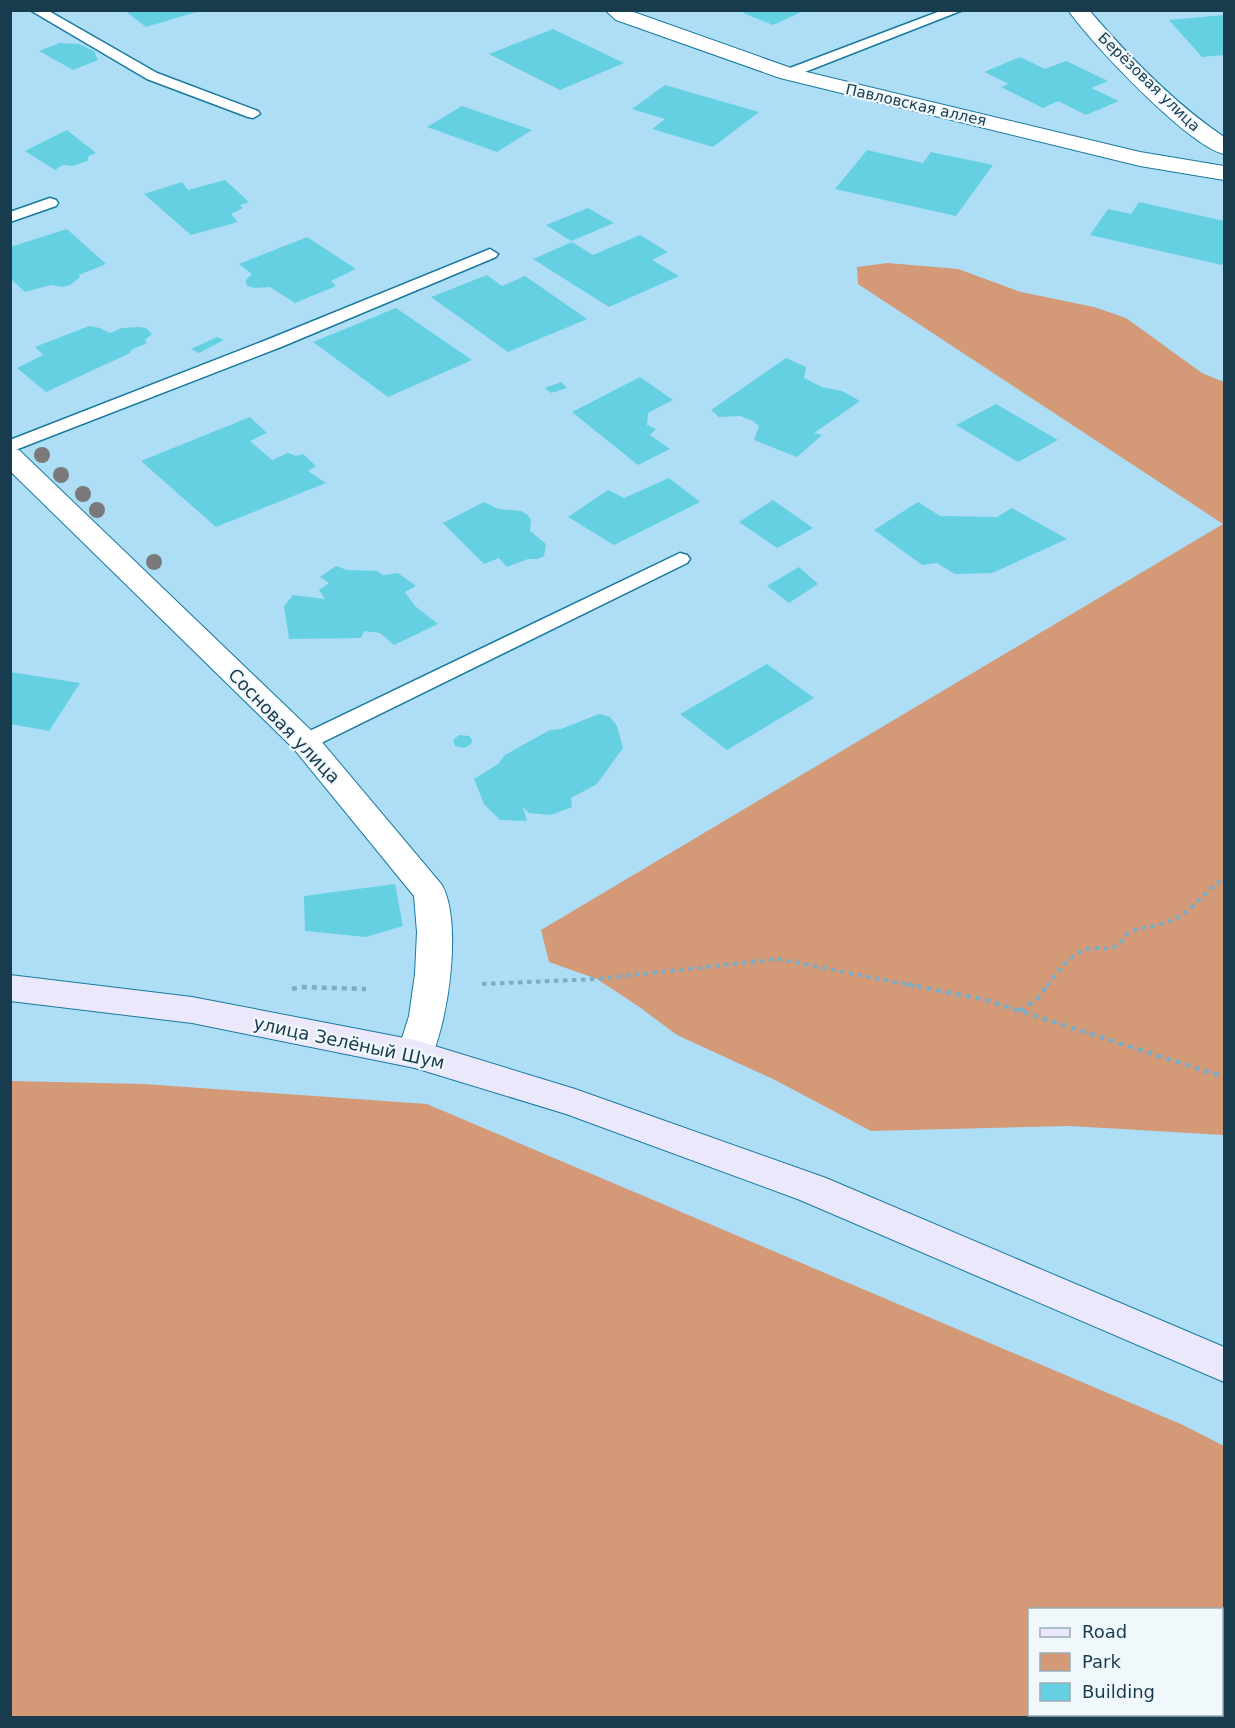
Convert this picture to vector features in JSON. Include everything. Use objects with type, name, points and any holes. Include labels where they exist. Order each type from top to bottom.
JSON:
[{"type":"main road","name":"улица Зелёный Шум","points":[[10,988],[192,1010],[415,1053],[575,1103],[813,1189],[1224,1365]]},
{"type":"street","name":"Павловская аллея","points":[[615,10],[623,16],[787,74],[1140,159],[1224,173]]},
{"type":"street","name":"Берёзовая улица","points":[[1078,10],[1110,49],[1191,125],[1224,147]]},
{"type":"street","name":"Сосновая улица","points":[[10,456],[304,742],[430,893],[434,915],[430,1001],[425,1027],[415,1053]]},
{"type":"lane","points":[[36,10],[152,76],[253,114]]},
{"type":"lane","points":[[787,74],[957,10]]},
{"type":"lane","points":[[10,217],[50,203]]},
{"type":"lane","points":[[10,447],[275,343],[490,254]]},
{"type":"lane","points":[[304,742],[681,559]]},
{"type":"path","points":[[1020,1011],[1038,998],[1057,972],[1076,955],[1087,949],[1104,950],[1118,946],[1127,933],[1175,919],[1193,906],[1209,888],[1224,879]]},
{"type":"path","points":[[483,984],[597,979],[778,959],[986,1000],[1224,1077]]},
{"type":"green space","points":[[888,263],[958,269],[1021,292],[1094,307],[1126,318],[1202,373],[1224,382],[1224,1135],[1070,1126],[871,1131],[775,1080],[677,1035],[597,979],[549,962],[541,930],[1223,524],[858,284],[857,267]]},
{"type":"green space","points":[[11,1081],[144,1084],[427,1104],[1183,1425],[1224,1446],[1224,1717],[11,1717]]},
{"type":"building","points":[[124,10],[200,10],[200,11],[146,27]]},
{"type":"building","points":[[748,10],[806,10],[773,25],[743,13]]},
{"type":"building","points":[[1223,15],[1224,55],[1202,57],[1169,20]]},
{"type":"building","points":[[553,29],[624,63],[560,90],[489,54]]},
{"type":"building","points":[[59,43],[79,44],[94,51],[98,60],[73,70],[39,51]]},
{"type":"building","points":[[1020,57],[1045,69],[1066,61],[1108,81],[1091,88],[1119,101],[1086,115],[1058,101],[1043,108],[1001,87],[1009,84],[984,72]]},
{"type":"building","points":[[665,85],[759,112],[713,147],[652,129],[665,119],[632,109]]},
{"type":"building","points":[[462,106],[532,130],[497,152],[427,127]]},
{"type":"building","points":[[67,130],[96,153],[89,156],[87,161],[73,166],[63,165],[55,170],[25,151]]},
{"type":"building","points":[[867,150],[923,163],[931,152],[993,165],[956,216],[835,189]]},
{"type":"building","points":[[225,180],[249,202],[240,205],[243,208],[231,214],[238,222],[191,235],[144,194],[182,182],[188,190]]},
{"type":"building","points":[[1139,202],[1224,221],[1224,261],[1222,265],[1090,235],[1108,209],[1131,214]]},
{"type":"building","points":[[588,208],[614,223],[571,241],[546,225]]},
{"type":"building","points":[[67,229],[106,264],[79,275],[80,277],[70,285],[63,287],[51,285],[25,292],[10,278],[10,247]]},
{"type":"building","points":[[640,235],[668,252],[652,260],[679,276],[609,307],[533,259],[572,242],[593,255]]},
{"type":"building","points":[[307,237],[356,269],[331,281],[336,286],[295,303],[270,287],[247,286],[246,280],[252,274],[239,264]]},
{"type":"building","points":[[487,275],[502,286],[525,276],[587,319],[508,352],[431,297]]},
{"type":"building","points":[[396,308],[472,360],[388,397],[313,342]]},
{"type":"building","points":[[89,326],[110,333],[122,328],[139,327],[146,328],[152,334],[145,340],[147,343],[131,350],[130,353],[46,392],[17,368],[43,355],[35,347]]},
{"type":"building","points":[[217,337],[224,340],[199,353],[191,349]]},
{"type":"building","points":[[786,358],[806,367],[804,378],[822,387],[842,391],[860,401],[814,433],[822,435],[797,457],[754,440],[759,426],[753,421],[740,416],[719,417],[711,410]]},
{"type":"building","points":[[640,377],[673,400],[648,413],[647,425],[656,429],[650,435],[670,449],[638,465],[572,412]]},
{"type":"building","points":[[561,382],[567,388],[551,393],[545,388]]},
{"type":"building","points":[[996,404],[1058,440],[1018,462],[956,425]]},
{"type":"building","points":[[250,417],[267,433],[250,441],[272,460],[288,453],[296,456],[303,454],[316,466],[308,471],[326,483],[216,527],[141,461]]},
{"type":"building","points":[[669,478],[700,502],[614,545],[568,517],[608,490],[624,498]]},
{"type":"building","points":[[773,500],[813,528],[777,548],[739,522]]},
{"type":"building","points":[[484,502],[498,509],[521,511],[528,515],[531,520],[530,531],[546,544],[544,556],[507,567],[499,558],[484,564],[443,523]]},
{"type":"building","points":[[918,502],[940,516],[997,517],[1012,508],[1067,539],[992,573],[955,574],[937,563],[922,565],[874,530]]},
{"type":"building","points":[[336,566],[347,570],[377,571],[383,575],[398,573],[416,586],[405,592],[415,606],[438,624],[394,645],[380,633],[364,631],[361,638],[289,639],[284,606],[293,595],[325,599],[319,590],[329,583],[320,577]]},
{"type":"building","points":[[799,567],[818,584],[789,603],[767,586]]},
{"type":"building","points":[[767,664],[814,698],[727,750],[680,714]]},
{"type":"building","points":[[10,672],[80,683],[49,731],[10,724]]},
{"type":"building","points":[[599,714],[610,717],[617,726],[623,748],[597,784],[571,798],[572,807],[551,815],[529,813],[523,807],[527,821],[500,820],[484,804],[474,779],[498,764],[505,755],[550,730],[561,729]]},
{"type":"building","points":[[459,735],[469,736],[472,740],[471,744],[464,748],[455,746],[453,740]]},
{"type":"building","points":[[395,884],[403,926],[366,937],[305,931],[304,896]]}]
